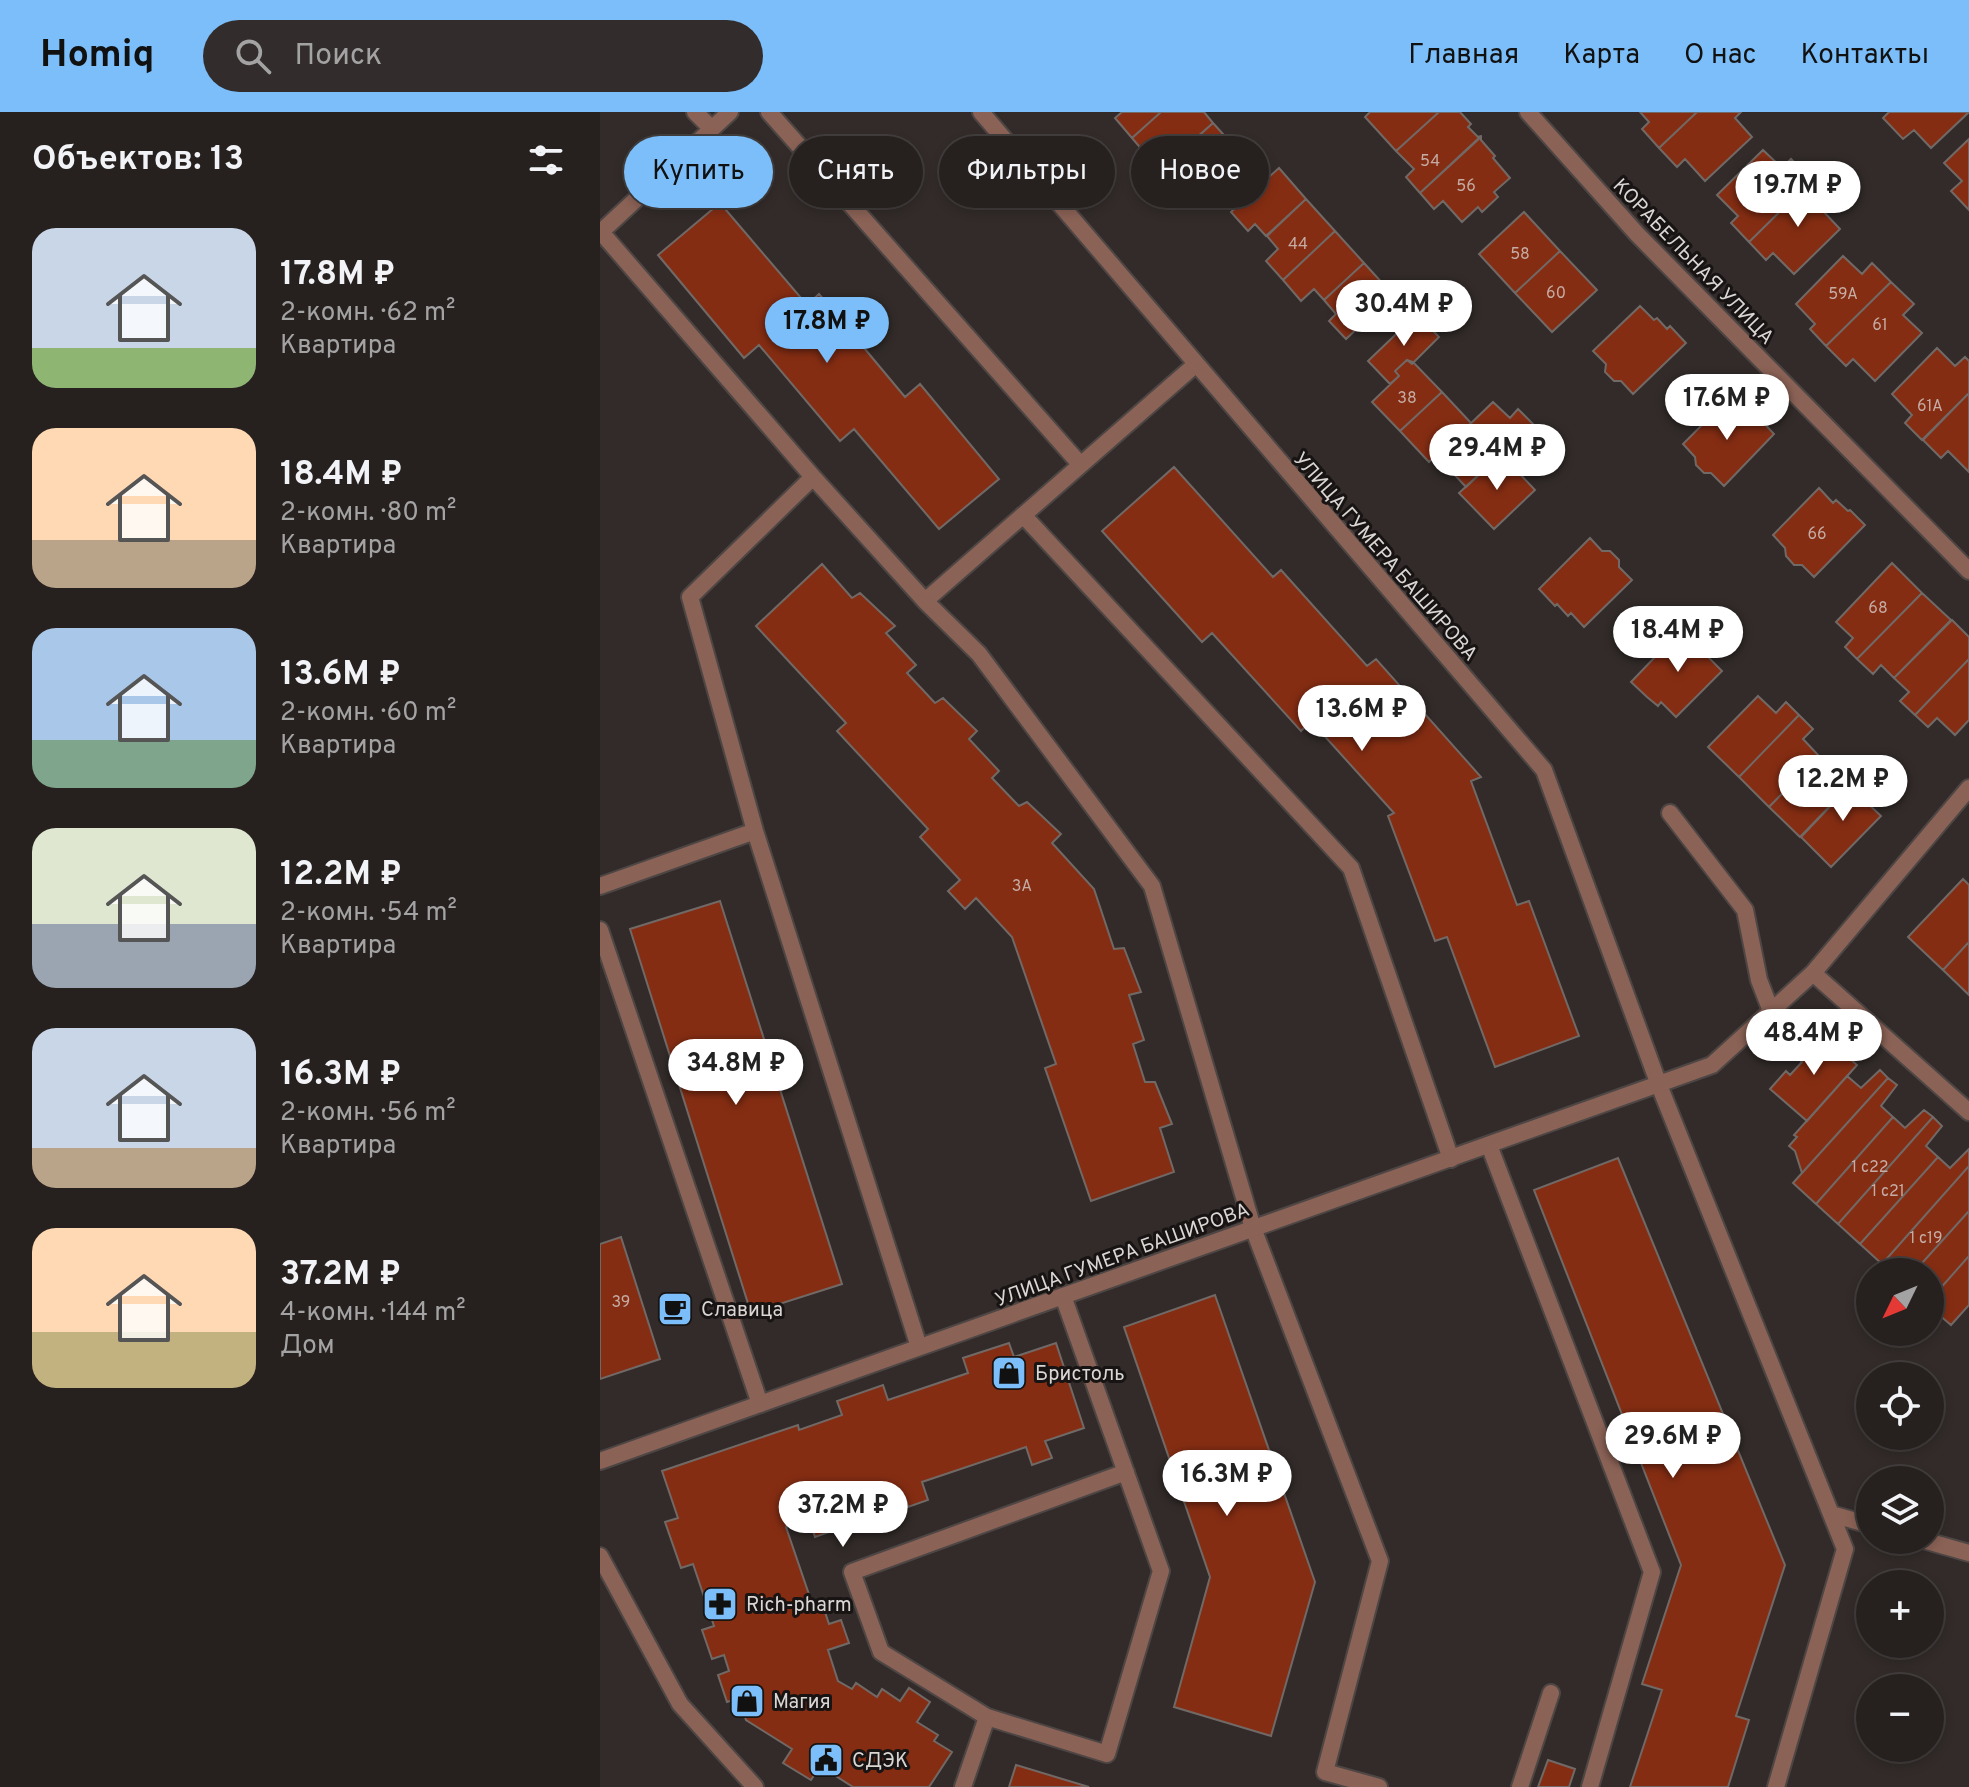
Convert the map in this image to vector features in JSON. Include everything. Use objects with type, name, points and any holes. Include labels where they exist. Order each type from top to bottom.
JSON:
[{"type":"street","points":[[695,112],[712,129]]},
{"type":"street","points":[[730,112],[601,232],[813,477],[925,601],[979,654],[1152,886],[1253,1228],[1380,1561],[1325,1772],[1379,1787]]},
{"type":"street","points":[[769,112],[1079,463]]},
{"type":"street","name":"УЛИЦА ГУМЕРА БАШИРОВА","points":[[981,112],[1544,770],[1659,1085]]},
{"type":"street","name":"КОРАБЕЛЬНАЯ УЛИЦА","points":[[1528,112],[1637,234],[1969,571]]},
{"type":"street","points":[[925,601],[1079,463],[1195,365]]},
{"type":"street","points":[[813,477],[690,597],[755,831],[919,1347]]},
{"type":"street","points":[[1023,515],[1351,868],[1451,1159]]},
{"type":"street","name":"УЛИЦА ГУМЕРА БАШИРОВА","points":[[600,1461],[1712,1065],[1813,973],[1969,788]]},
{"type":"street","points":[[1670,813],[1745,910],[1759,980],[1771,1011]]},
{"type":"street","points":[[600,886],[755,831]]},
{"type":"street","points":[[600,930],[760,1404]]},
{"type":"street","points":[[1813,973],[1969,1112]]},
{"type":"street","points":[[1659,1085],[1845,1549],[1776,1787]]},
{"type":"street","points":[[1489,1145],[1652,1572],[1590,1787]]},
{"type":"street","points":[[1063,1296],[1126,1472],[1161,1571],[1107,1754],[987,1717],[881,1652],[852,1572],[1126,1472]]},
{"type":"street","points":[[1831,1514],[1856,1521]]},
{"type":"street","points":[[1944,1546],[1969,1553]]},
{"type":"street","points":[[600,1556],[680,1704],[755,1787]]},
{"type":"street","points":[[1520,1787],[1551,1693]]},
{"type":"street","points":[[963,1787],[987,1717]]},
{"type":"building","points":[[1122,112],[1161,112],[1131,137],[1115,118]]},
{"type":"building","points":[[1161,112],[1204,112],[1213,123],[1198,136],[1134,136]]},
{"type":"building","points":[[1370,112],[1439,112],[1396,151],[1365,117]]},
{"type":"building","points":[[1439,112],[1460,112],[1471,124],[1468,127],[1478,137],[1481,136],[1420,193],[1406,177],[1414,169],[1396,151]]},
{"type":"building","points":[[1640,112],[1697,112],[1659,148],[1642,129],[1649,122]]},
{"type":"building","points":[[1697,112],[1741,112],[1735,118],[1752,137],[1705,181],[1685,159],[1677,167],[1659,148]]},
{"type":"building","points":[[1889,112],[1969,112],[1931,148],[1914,130],[1903,139],[1883,118]]},
{"type":"building","points":[[1213,123],[1225,136],[1199,136]]},
{"type":"building","points":[[1481,137],[1510,178],[1494,192],[1498,197],[1482,212],[1478,207],[1462,222],[1443,201],[1434,209],[1420,193]]},
{"type":"building","points":[[1969,139],[1969,210],[1951,191],[1962,181],[1944,163]]},
{"type":"building","points":[[1763,150],[1782,168],[1791,159],[1812,180],[1749,242],[1731,223],[1738,216],[1717,195]]},
{"type":"building","points":[[1279,168],[1306,199],[1266,236],[1255,224],[1248,231],[1231,212],[1235,208],[1269,208],[1269,177]]},
{"type":"building","points":[[1812,180],[1832,201],[1822,210],[1840,229],[1794,274],[1773,253],[1766,260],[1749,242]]},
{"type":"building","points":[[1306,199],[1335,231],[1283,280],[1266,261],[1278,249],[1267,236]]},
{"type":"building","points":[[714,208],[724,208],[807,305],[819,294],[905,397],[920,384],[999,479],[939,529],[854,429],[840,441],[759,345],[744,358],[658,255]]},
{"type":"building","points":[[1524,212],[1560,251],[1515,293],[1479,254]]},
{"type":"building","points":[[1335,231],[1364,263],[1324,300],[1314,289],[1301,301],[1283,280]]},
{"type":"building","points":[[1560,251],[1597,290],[1552,332],[1515,293]]},
{"type":"building","points":[[1843,256],[1862,274],[1872,263],[1891,282],[1826,346],[1810,329],[1815,324],[1796,304]]},
{"type":"building","points":[[1364,263],[1394,296],[1376,312],[1380,316],[1366,329],[1362,324],[1346,339],[1329,321],[1336,314],[1324,300]]},
{"type":"building","points":[[1891,282],[1914,304],[1903,315],[1922,333],[1875,381],[1853,359],[1846,366],[1826,346]]},
{"type":"building","points":[[1640,306],[1667,329],[1670,326],[1686,343],[1633,394],[1621,381],[1614,381],[1605,372],[1606,364],[1593,351]]},
{"type":"building","points":[[1417,314],[1439,337],[1412,364],[1407,360],[1395,371],[1399,376],[1390,384],[1368,361]]},
{"type":"building","points":[[1937,348],[1955,366],[1965,357],[1969,361],[1969,393],[1922,440],[1905,423],[1912,415],[1892,394]]},
{"type":"building","points":[[1407,360],[1413,362],[1442,392],[1400,431],[1372,402],[1399,376],[1395,371]]},
{"type":"building","points":[[1442,392],[1471,423],[1429,462],[1400,431]]},
{"type":"building","points":[[1969,393],[1969,472],[1948,451],[1941,458],[1923,440]]},
{"type":"building","points":[[1729,398],[1743,412],[1746,410],[1756,420],[1759,418],[1774,434],[1724,486],[1711,473],[1704,473],[1696,465],[1695,457],[1683,444]]},
{"type":"building","points":[[1493,402],[1510,418],[1518,409],[1533,424],[1466,487],[1437,456]]},
{"type":"building","points":[[1501,454],[1535,490],[1494,529],[1459,493]]},
{"type":"building","points":[[1174,467],[1273,577],[1281,570],[1367,666],[1376,659],[1481,777],[1471,781],[1517,905],[1529,901],[1579,1036],[1495,1067],[1447,937],[1435,941],[1388,816],[1394,813],[1311,721],[1301,731],[1212,633],[1202,642],[1102,531]]},
{"type":"building","points":[[1819,488],[1833,503],[1836,500],[1865,525],[1814,577],[1802,565],[1794,565],[1773,535]]},
{"type":"building","points":[[1590,538],[1602,551],[1610,551],[1619,560],[1619,567],[1632,580],[1584,627],[1571,613],[1568,616],[1557,604],[1555,606],[1539,589]]},
{"type":"building","points":[[1892,563],[1922,593],[1857,659],[1845,647],[1853,638],[1836,622]]},
{"type":"building","points":[[822,564],[852,598],[860,593],[895,626],[886,633],[916,665],[907,673],[935,703],[943,698],[977,731],[969,739],[999,771],[992,778],[1019,806],[1027,802],[1061,834],[1052,843],[1094,889],[1114,949],[1124,948],[1141,992],[1129,995],[1144,1040],[1133,1044],[1145,1082],[1155,1082],[1172,1124],[1160,1128],[1174,1172],[1091,1201],[1045,1068],[1056,1064],[1012,937],[976,898],[965,909],[948,891],[960,880],[920,837],[928,829],[837,731],[846,723],[756,626]]},
{"type":"building","points":[[1922,593],[1951,620],[1894,678],[1881,665],[1873,674],[1857,659]]},
{"type":"building","points":[[1952,620],[1969,637],[1969,659],[1915,715],[1900,701],[1909,692],[1894,678]]},
{"type":"building","points":[[1681,630],[1693,642],[1701,642],[1710,651],[1709,658],[1722,671],[1676,717],[1661,702],[1658,706],[1631,682]]},
{"type":"building","points":[[1969,659],[1969,720],[1955,735],[1937,718],[1928,727],[1915,715]]},
{"type":"building","points":[[1758,696],[1776,713],[1786,702],[1799,715],[1739,777],[1708,747]]},
{"type":"building","points":[[1799,715],[1813,729],[1803,739],[1819,756],[1769,807],[1739,777]]},
{"type":"building","points":[[1819,756],[1837,773],[1846,763],[1860,775],[1800,837],[1769,807]]},
{"type":"building","points":[[1860,775],[1874,789],[1864,800],[1881,816],[1831,867],[1801,837]]},
{"type":"building","points":[[1963,879],[1969,885],[1969,942],[1943,970],[1908,937]]},
{"type":"building","points":[[720,901],[842,1284],[751,1313],[630,929]]},
{"type":"building","points":[[1969,942],[1969,995],[1943,970]]},
{"type":"building","points":[[1821,1033],[1857,1065],[1807,1121],[1770,1089],[1786,1071],[1790,1075],[1802,1062],[1798,1058]]},
{"type":"building","points":[[1880,1070],[1888,1078],[1802,1173],[1795,1151],[1789,1146],[1797,1137],[1794,1135],[1847,1076],[1861,1088]]},
{"type":"building","points":[[1888,1078],[1897,1085],[1881,1106],[1893,1117],[1816,1204],[1793,1183]]},
{"type":"building","points":[[1924,1110],[1933,1117],[1838,1224],[1816,1204],[1893,1117],[1905,1128]]},
{"type":"building","points":[[1933,1117],[1942,1126],[1926,1146],[1938,1157],[1860,1244],[1838,1224]]},
{"type":"building","points":[[1969,1149],[1969,1166],[1887,1258],[1875,1258],[1860,1244],[1938,1157],[1950,1168]]},
{"type":"building","points":[[1618,1158],[1785,1565],[1736,1716],[1749,1720],[1728,1787],[1630,1787],[1662,1690],[1642,1684],[1681,1565],[1534,1190]]},
{"type":"building","points":[[1969,1166],[1969,1211],[1927,1258],[1887,1258]]},
{"type":"building","points":[[1969,1211],[1969,1256],[1944,1284],[1944,1258],[1927,1258]]},
{"type":"building","points":[[621,1237],[660,1359],[600,1379],[600,1244]]},
{"type":"building","points":[[1969,1256],[1969,1305],[1951,1325],[1944,1319],[1944,1284]]},
{"type":"building","points":[[1215,1295],[1315,1582],[1271,1736],[1174,1707],[1210,1577],[1124,1327]]},
{"type":"building","points":[[1009,1343],[1014,1357],[1056,1343],[1084,1428],[1045,1441],[1052,1458],[1032,1465],[1026,1447],[922,1482],[928,1500],[908,1507],[906,1500],[886,1507],[882,1495],[829,1514],[835,1530],[815,1537],[809,1519],[786,1527],[813,1606],[822,1603],[829,1624],[841,1620],[849,1643],[828,1650],[838,1681],[852,1689],[856,1683],[877,1697],[882,1689],[900,1701],[909,1688],[930,1702],[917,1722],[938,1735],[934,1741],[952,1752],[929,1787],[853,1787],[820,1766],[811,1780],[783,1763],[792,1749],[746,1720],[739,1698],[727,1702],[718,1675],[729,1671],[724,1655],[712,1659],[702,1630],[714,1626],[693,1564],[681,1568],[665,1522],[678,1518],[662,1471],[798,1425],[799,1430],[842,1415],[837,1401],[883,1385],[888,1400],[968,1373],[963,1358]]},
{"type":"building","points":[[1548,1760],[1575,1769],[1569,1787],[1538,1787]]},
{"type":"building","points":[[1016,1765],[1089,1787],[1009,1787]]},
{"type":"place","name":"Славица","points":[[675,1309]]},
{"type":"place","name":"Бристоль","points":[[1009,1373]]},
{"type":"place","name":"Rich-pharm","points":[[720,1604]]},
{"type":"place","name":"Магия","points":[[747,1701]]},
{"type":"place","name":"СДЭК","points":[[826,1760]]}]
